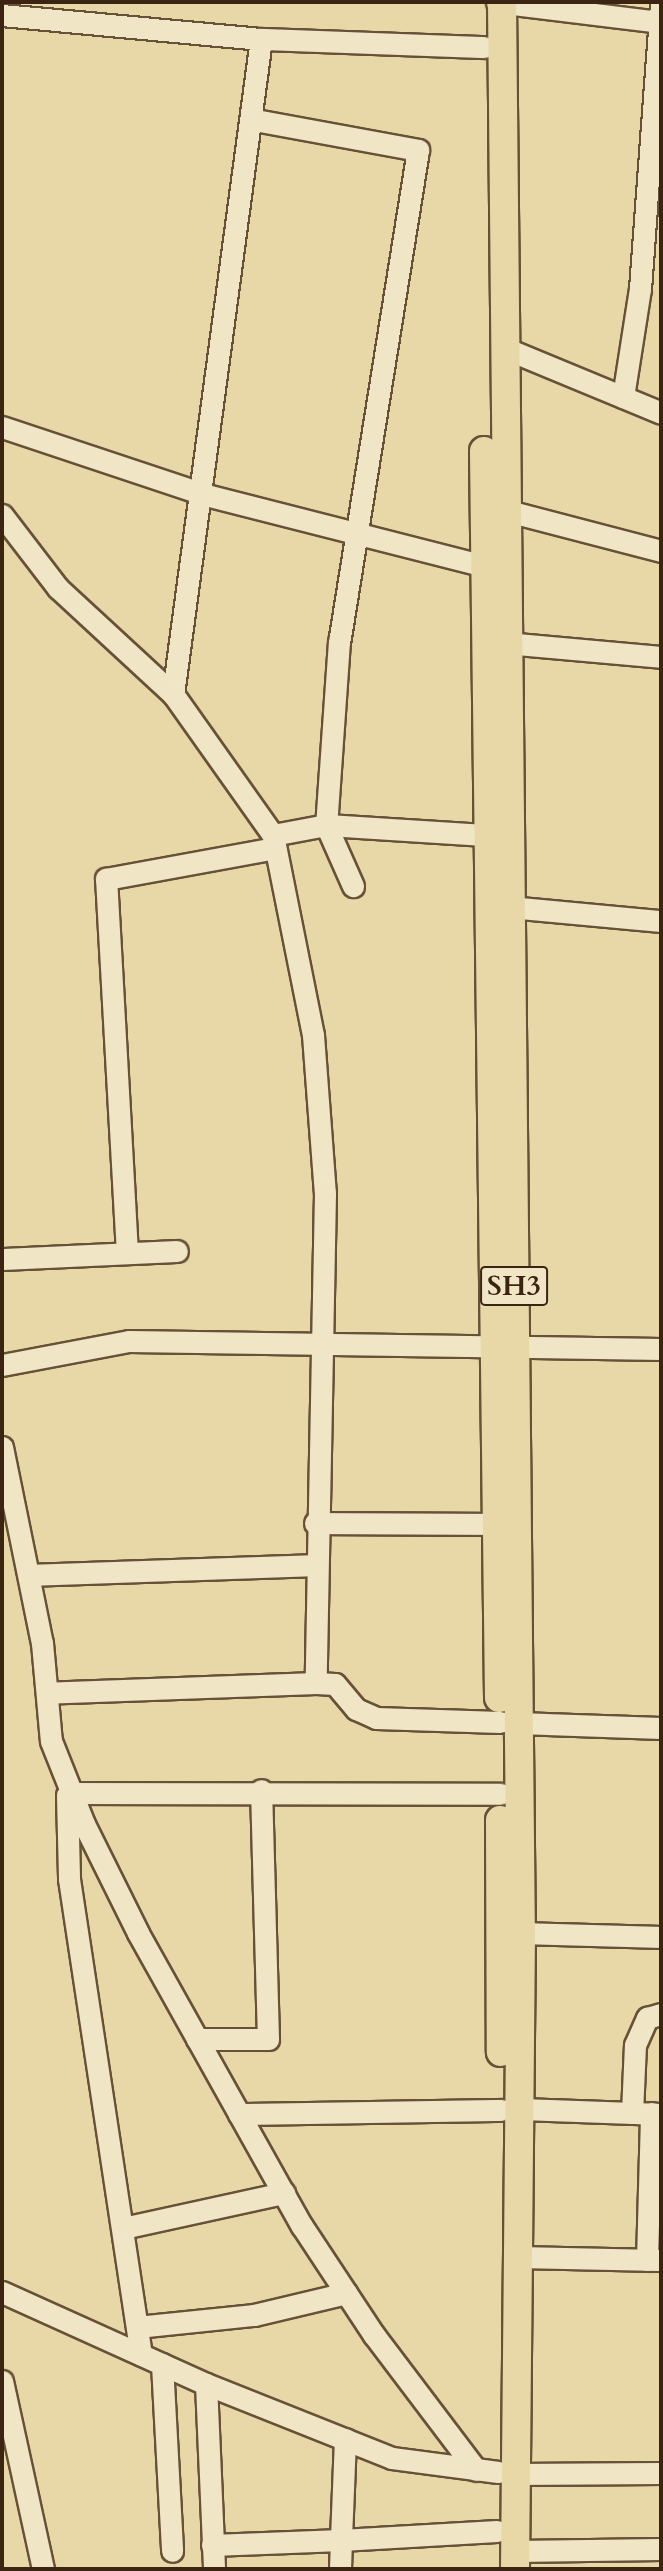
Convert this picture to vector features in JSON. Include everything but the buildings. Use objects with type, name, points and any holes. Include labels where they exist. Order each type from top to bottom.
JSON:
[{"type":"main road","name":"SH3","points":[[483,2],[484,566],[498,836],[509,1723],[500,1794],[517,2257],[496,2472]]},
{"type":"main road","name":"SH3","points":[[502,2],[505,642],[498,836],[509,907],[505,1345],[497,1524],[521,1933],[496,2472],[506,2555]]},
{"type":"street","points":[[497,2],[660,15],[640,289],[623,397]]},
{"type":"street","points":[[2,15],[261,39],[484,47]]},
{"type":"street","points":[[173,694],[255,120],[261,39]]},
{"type":"street","points":[[255,120],[418,150],[339,640],[326,825],[353,886]]},
{"type":"street","points":[[502,347],[661,413]]},
{"type":"street","points":[[2,427],[201,493],[355,536],[484,566]]},
{"type":"street","points":[[504,510],[661,551]]},
{"type":"street","points":[[2,515],[58,588],[173,694],[274,841],[313,1035],[325,1193],[315,1523],[316,1683]]},
{"type":"street","points":[[505,642],[661,657]]},
{"type":"street","points":[[127,1253],[106,879],[274,841],[326,825],[498,836]]},
{"type":"street","points":[[509,907],[661,921]]},
{"type":"street","points":[[2,1259],[177,1251]]},
{"type":"street","points":[[2,1365],[130,1341],[319,1341],[661,1349]]},
{"type":"street","points":[[2,1447],[30,1576],[51,1741],[69,1787],[197,2039],[284,2193],[346,2293],[496,2472]]},
{"type":"street","points":[[315,1523],[497,1524]]},
{"type":"street","points":[[30,1576],[316,1565]]},
{"type":"street","points":[[47,1693],[335,1684],[356,1709],[376,1718],[661,1728]]},
{"type":"street","points":[[69,1787],[500,1794]]},
{"type":"street","points":[[69,1787],[69,1879],[141,2355]]},
{"type":"street","points":[[197,2039],[268,2039],[261,1790]]},
{"type":"street","points":[[521,1933],[661,1937]]},
{"type":"street","points":[[517,2257],[654,2260],[648,2113],[637,2037],[647,2018],[661,2014]]},
{"type":"street","points":[[239,2114],[511,2110],[648,2113]]},
{"type":"street","points":[[123,2228],[284,2193]]},
{"type":"street","points":[[2,2292],[206,2385],[392,2458],[496,2472],[661,2473]]},
{"type":"street","points":[[137,2328],[254,2315],[346,2293]]},
{"type":"street","points":[[162,2364],[172,2551]]},
{"type":"street","points":[[2,2381],[43,2569]]},
{"type":"street","points":[[206,2385],[214,2569]]},
{"type":"street","points":[[340,2569],[345,2439]]},
{"type":"street","points":[[212,2545],[341,2540],[506,2555],[661,2549]]}]
